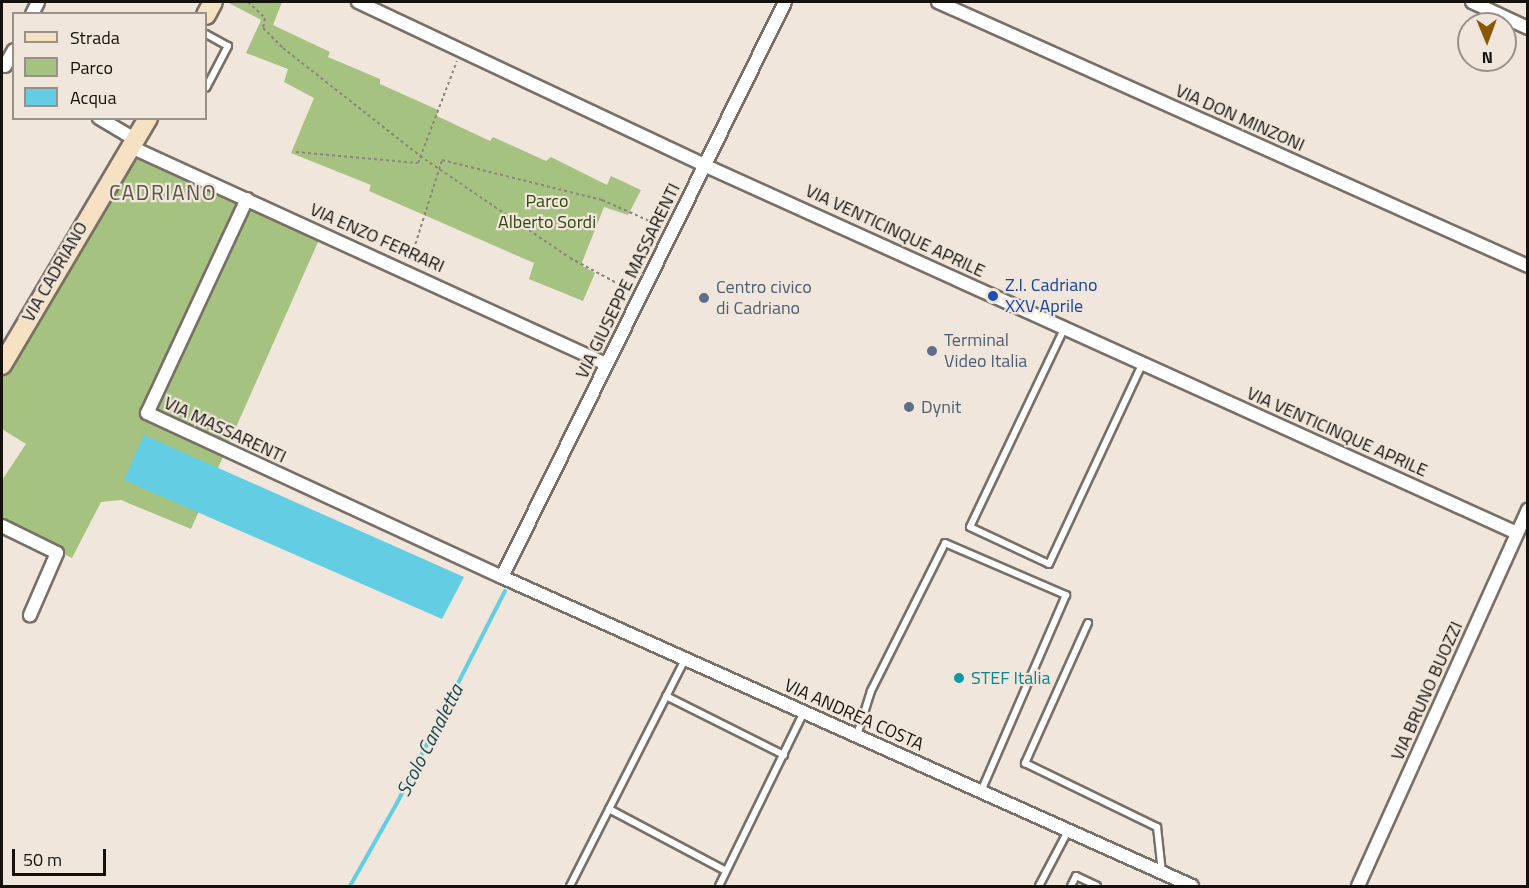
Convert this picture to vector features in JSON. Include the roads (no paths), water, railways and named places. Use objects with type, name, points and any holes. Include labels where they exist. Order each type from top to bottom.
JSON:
[{"type":"street","name":"VIA VENTICINQUE APRILE","points":[[358,2],[462,48],[706,165],[1142,365],[1517,533]]},
{"type":"street","name":"VIA GIUSEPPE MASSARENTI","points":[[502,577],[785,2]]},
{"type":"street","name":"VIA DON MINZONI","points":[[938,2],[1527,266]]},
{"type":"street","points":[[1472,2],[1527,28]]},
{"type":"street","name":"VIA ENZO FERRARI","points":[[102,120],[134,143],[247,199],[606,364]]},
{"type":"street","name":"VIA CADRIANO","points":[[2,365],[147,120]]},
{"type":"street","name":"VIA MASSARENTI","points":[[247,199],[147,413],[502,577]]},
{"type":"street","name":"VIA BRUNO BUOZZI","points":[[1358,886],[1527,510]]},
{"type":"street","points":[[2,526],[57,554],[30,615]]},
{"type":"street","name":"VIA ANDREA COSTA","points":[[502,577],[1192,886]]},
{"type":"lane","points":[[207,35],[228,46],[207,86]]},
{"type":"lane","points":[[1064,329],[970,527],[1049,564],[1142,365]]},
{"type":"lane","points":[[856,736],[872,691],[945,543],[1066,595],[981,792]]},
{"type":"lane","points":[[1088,623],[1024,763],[1157,827],[1162,873]]},
{"type":"lane","points":[[570,886],[685,659]]},
{"type":"lane","points":[[666,696],[784,755]]},
{"type":"lane","points":[[719,886],[804,712]]},
{"type":"lane","points":[[609,809],[726,871]]},
{"type":"lane","points":[[1039,886],[1068,831]]},
{"type":"lane","points":[[1071,886],[1076,876],[1097,886]]},
{"type":"water","points":[[144,435],[464,577],[442,619],[124,480]]},
{"type":"waterway","name":"Scolo Canaletta","points":[[350,886],[397,803],[505,591]]},
{"type":"place","name":"Z.I. Cadriano XXV Aprile","points":[[993,296]]},
{"type":"place","name":"Centro civico di Cadriano","points":[[704,298]]},
{"type":"place","name":"Terminal Video Italia","points":[[932,351]]},
{"type":"place","name":"Dynit","points":[[909,407]]},
{"type":"place","name":"STEF Italia","points":[[959,678]]},
{"type":"district","name":"CADRIANO","points":[[163,192]]},
{"type":"park label","name":"Parco Alberto Sordi","points":[[547,212]]}]
